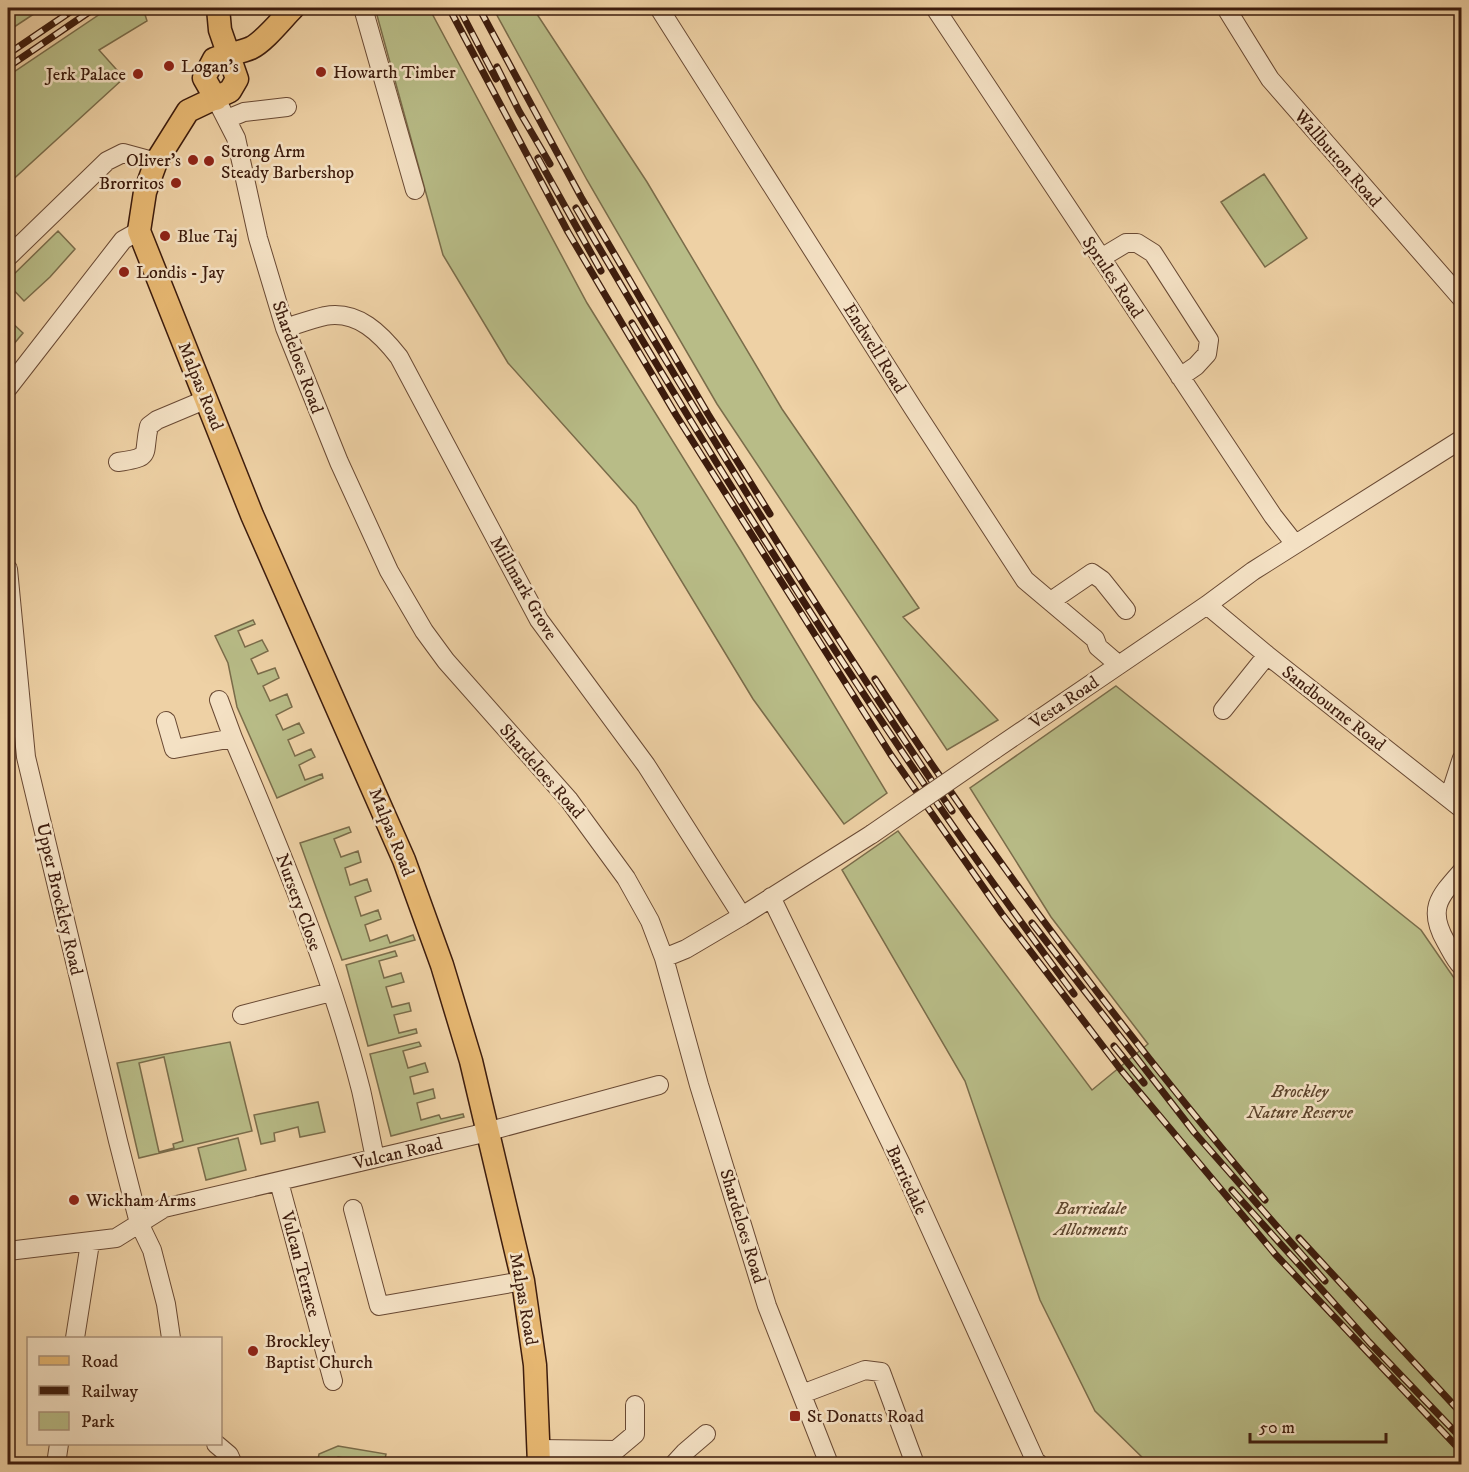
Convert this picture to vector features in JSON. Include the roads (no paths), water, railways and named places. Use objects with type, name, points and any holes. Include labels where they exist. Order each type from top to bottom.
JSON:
[{"type":"main road","points":[[218,8],[220,30],[230,53],[251,48],[292,8]]},
{"type":"main road","name":"Shardeloes Road","points":[[216,99],[204,78],[214,59],[230,53]]},
{"type":"main road","points":[[139,231],[145,192],[156,162],[188,111],[216,99]]},
{"type":"main road","name":"Malpas Road","points":[[139,231],[252,514],[404,860],[442,965],[471,1061],[523,1281],[535,1365],[540,1457]]},
{"type":"street","points":[[363,8],[415,190]]},
{"type":"street","name":"Endwell Road","points":[[659,8],[1025,580],[1095,639],[1098,646],[1119,665]]},
{"type":"street","name":"Sprules Road","points":[[935,8],[1273,516],[1294,544]]},
{"type":"street","name":"Wallbutton Road","points":[[1226,8],[1269,79],[1461,299]]},
{"type":"street","name":"Shardeloes Road","points":[[216,99],[236,138],[258,238],[285,328],[312,400],[389,571],[423,631],[463,682],[525,748],[569,800],[603,844],[640,900],[664,958],[696,1074],[767,1306],[829,1464]]},
{"type":"street","points":[[227,119],[244,112],[287,107]]},
{"type":"street","points":[[8,256],[107,161],[123,153],[156,162]]},
{"type":"street","points":[[8,388],[123,240],[139,231]]},
{"type":"street","points":[[1101,258],[1126,243],[1137,243],[1153,253],[1209,340],[1207,354],[1196,366],[1180,377]]},
{"type":"street","name":"Millmark Grove","points":[[285,328],[327,315],[349,316],[367,324],[385,339],[399,357],[538,620],[646,765],[741,916]]},
{"type":"street","points":[[118,462],[142,457],[147,452],[149,426],[157,420],[207,399]]},
{"type":"street","name":"Vesta Road","points":[[664,958],[686,949],[872,834],[1207,605],[1253,571],[1461,439]]},
{"type":"street","name":"Upper Brockley Road","points":[[8,569],[26,757],[139,1223],[152,1250],[166,1304],[171,1337]]},
{"type":"street","points":[[1051,601],[1092,573],[1102,580],[1126,610]]},
{"type":"street","name":"Sandbourne Road","points":[[1207,605],[1267,656],[1455,803]]},
{"type":"street","points":[[1223,710],[1267,656]]},
{"type":"street","name":"Nursery Close","points":[[219,700],[276,838],[331,992],[361,1090],[375,1158]]},
{"type":"street","points":[[166,721],[174,749],[233,738]]},
{"type":"street","points":[[1455,803],[1461,758]]},
{"type":"street","points":[[1461,871],[1435,908],[1440,932],[1461,967]]},
{"type":"street","name":"Barriedale","points":[[771,897],[901,1164],[1035,1460],[1039,1464]]},
{"type":"street","points":[[242,1015],[331,992]]},
{"type":"street","name":"Vulcan Road","points":[[139,1223],[164,1209],[488,1131],[659,1085]]},
{"type":"street","name":"Vulcan Terrace","points":[[279,1182],[333,1381]]},
{"type":"street","points":[[353,1209],[379,1306],[523,1281]]},
{"type":"street","points":[[8,1251],[90,1243],[116,1238],[139,1223]]},
{"type":"street","points":[[75,1337],[90,1243]]},
{"type":"street","points":[[802,1394],[865,1370],[881,1372],[915,1464]]},
{"type":"street","points":[[540,1457],[616,1450],[635,1434],[635,1405]]},
{"type":"street","points":[[674,1464],[706,1434]]},
{"type":"street","points":[[56,1464],[59,1445]]},
{"type":"street","points":[[218,1445],[229,1455],[233,1464]]},
{"type":"railway","points":[[8,54],[76,8]]},
{"type":"railway","points":[[8,67],[95,8]]},
{"type":"railway","points":[[449,8],[568,232],[676,415],[891,755],[1002,914],[1121,1070],[1275,1254],[1462,1452]]},
{"type":"railway","points":[[459,8],[496,79]]},
{"type":"railway","points":[[479,8],[581,197],[708,414],[770,514]]},
{"type":"railway","points":[[497,67],[550,164]]},
{"type":"railway","points":[[538,158],[601,271]]},
{"type":"railway","points":[[576,208],[759,513],[854,663],[952,811]]},
{"type":"railway","points":[[632,323],[736,495],[844,664],[956,831],[1074,994]]},
{"type":"railway","points":[[875,679],[1013,880],[1111,1010],[1265,1200]]},
{"type":"railway","points":[[1032,923],[1194,1132],[1325,1281]]},
{"type":"railway","points":[[1114,1046],[1144,1083]]},
{"type":"railway","points":[[1232,1190],[1369,1342],[1462,1439]]},
{"type":"railway","points":[[1299,1238],[1462,1414]]},
{"type":"place","name":"Logan's","points":[[169,66]]},
{"type":"place","name":"Howarth Timber","points":[[321,72]]},
{"type":"place","name":"Jerk Palace","points":[[138,74]]},
{"type":"place","name":"Oliver's","points":[[193,160]]},
{"type":"place","name":"Strong Arm Steady Barbershop","points":[[209,161]]},
{"type":"place","name":"Brorritos","points":[[176,183]]},
{"type":"place","name":"Blue Taj","points":[[165,236]]},
{"type":"place","name":"Londis - Jay","points":[[124,272]]},
{"type":"place","name":"Wickham Arms","points":[[74,1200]]},
{"type":"place","name":"Brockley Baptist Church","points":[[253,1351]]},
{"type":"place","name":"St Donatts Road","points":[[795,1416]]},
{"type":"park label","name":"Brockley Nature Reserve","points":[[1300,1101]]},
{"type":"park label","name":"Barriedale Allotments","points":[[1091,1218]]}]
